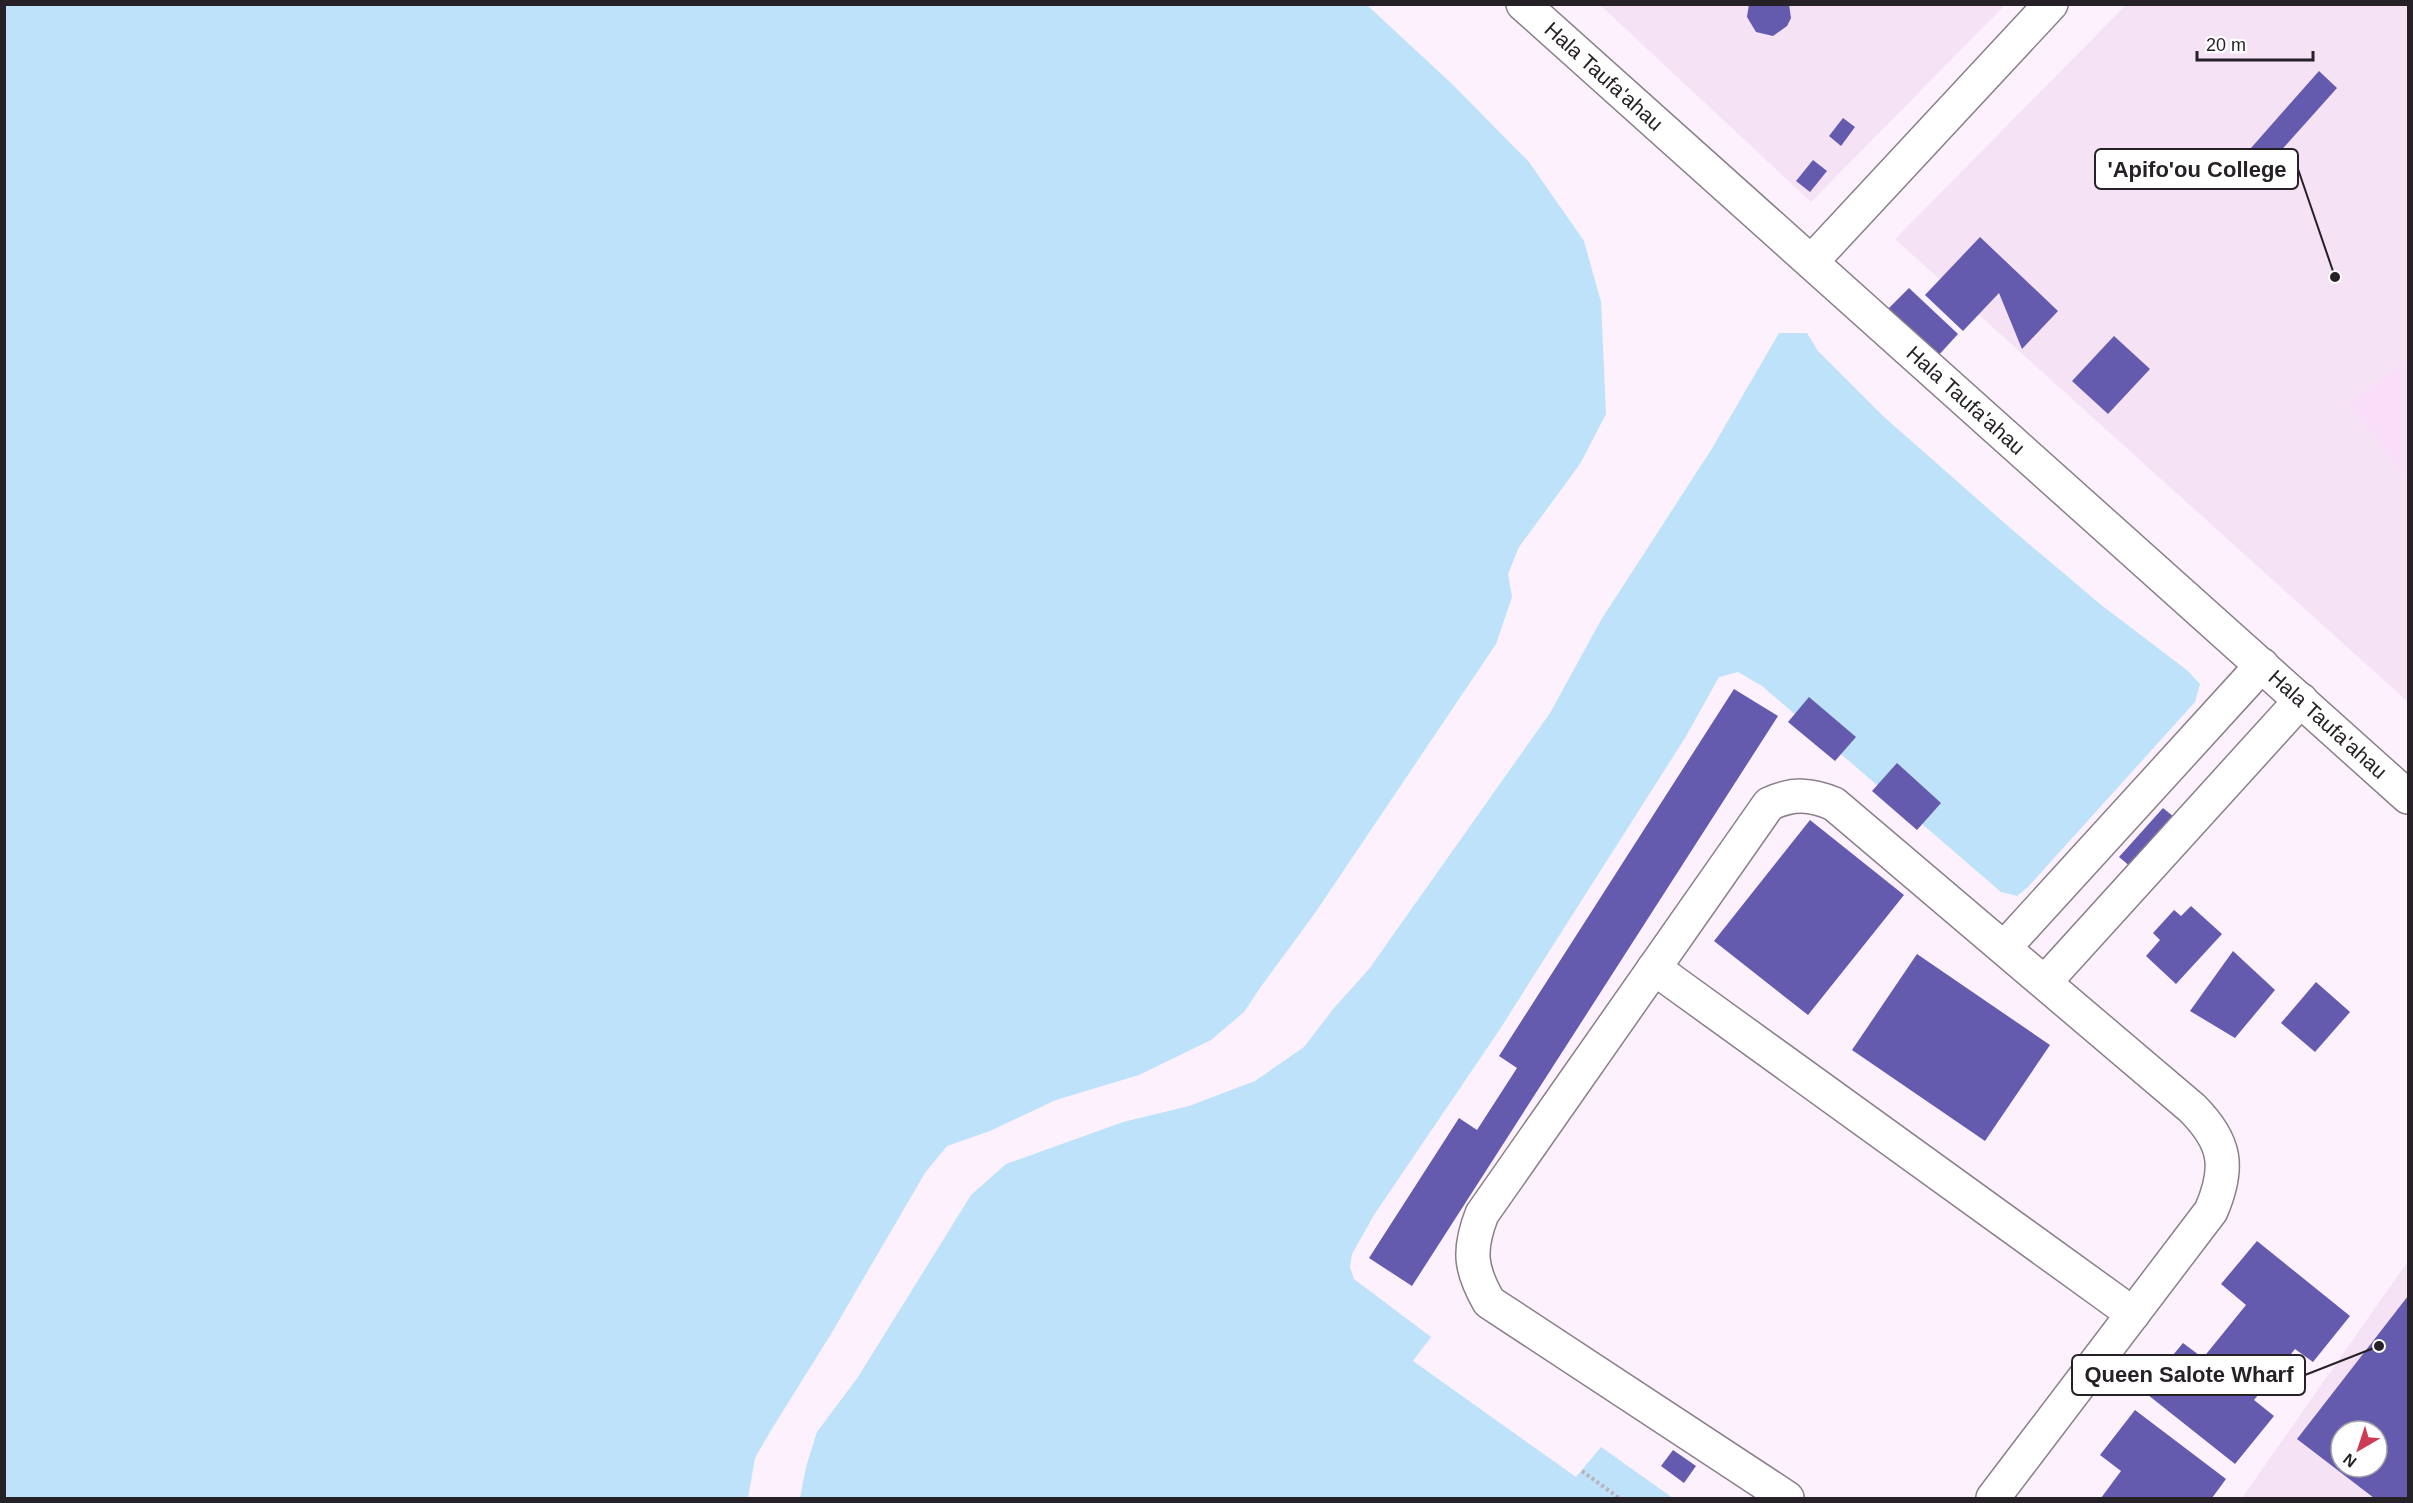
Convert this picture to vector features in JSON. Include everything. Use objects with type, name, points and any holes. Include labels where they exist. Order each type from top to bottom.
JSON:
[{"type":"street","name":"Hala Taufa'ahau","points":[[1523,4],[2409,796]]},
{"type":"street","points":[[1812,261],[2051,4]]},
{"type":"street","points":[[2004,948],[2262,665]]},
{"type":"street","points":[[2045,982],[2301,700]]},
{"type":"street","points":[[1787,1498],[1489,1302],[1478,1282],[1472,1259],[1474,1236],[1482,1214],[1769,804],[1785,797],[1802,795],[1834,804],[2192,1108],[2208,1124],[2219,1145],[2223,1167],[2220,1190],[2211,1211],[1993,1498]]},
{"type":"street","points":[[1654,968],[2133,1314]]},
{"type":"path","points":[[1582,1471],[1618,1498]]},
{"type":"shaded area","points":[[1600,5],[2005,5],[1811,202]]},
{"type":"shaded area","points":[[2126,5],[2408,5],[2408,702],[1895,239]]},
{"type":"shaded area","points":[[2408,359],[2408,482],[2350,403]]},
{"type":"shaded area","points":[[2408,1261],[2408,1498],[2242,1498]]},
{"type":"water","points":[[5,4],[1367,5],[1452,84],[1529,162],[1584,241],[1601,302],[1606,414],[1580,464],[1519,547],[1508,574],[1512,597],[1496,644],[1315,913],[1244,1012],[1211,1040],[1139,1075],[1056,1100],[990,1131],[947,1146],[925,1173],[755,1458],[748,1498],[5,1498]]},
{"type":"water","points":[[1779,333],[1807,333],[1818,351],[1883,416],[2100,604],[2188,671],[2200,684],[2195,702],[2028,887],[2017,896],[2001,892],[1762,686],[1738,672],[1719,677],[1685,738],[1498,1032],[1374,1215],[1352,1254],[1350,1267],[1354,1279],[1431,1337],[1413,1361],[1576,1477],[1601,1447],[1673,1498],[800,1498],[806,1467],[817,1432],[858,1377],[971,1195],[1006,1164],[1123,1122],[1189,1106],[1255,1081],[1304,1047],[1334,1008],[1369,969],[1550,713],[1601,620],[1711,450]]},
{"type":"building","points":[[1749,4],[1789,4],[1791,18],[1787,26],[1773,36],[1756,32],[1747,17]]},
{"type":"building","points":[[2319,71],[2337,88],[2269,164],[2251,148]]},
{"type":"building","points":[[1843,118],[1855,127],[1841,146],[1829,136]]},
{"type":"building","points":[[1813,160],[1827,171],[1810,192],[1796,181]]},
{"type":"building","points":[[1980,237],[2058,311],[2022,349],[1999,293],[1963,331],[1925,295]]},
{"type":"building","points":[[1909,288],[1958,334],[1937,357],[1887,310]]},
{"type":"building","points":[[2114,336],[2150,369],[2108,414],[2072,381]]},
{"type":"building","points":[[1734,689],[1778,716],[1412,1286],[1369,1258],[1459,1118],[1477,1130],[1517,1068],[1499,1056]]},
{"type":"building","points":[[1809,697],[1856,737],[1835,761],[1788,722]]},
{"type":"building","points":[[1897,763],[1941,803],[1917,830],[1872,791]]},
{"type":"building","points":[[2163,808],[2180,822],[2137,872],[2119,857]]},
{"type":"building","points":[[1810,820],[1904,895],[1808,1015],[1714,941]]},
{"type":"building","points":[[2191,906],[2222,934],[2176,984],[2146,956],[2160,940],[2153,933],[2174,910],[2181,916]]},
{"type":"building","points":[[2233,951],[2275,990],[2235,1038],[2190,1011]]},
{"type":"building","points":[[1917,954],[2050,1045],[1985,1141],[1852,1050]]},
{"type":"building","points":[[2316,982],[2350,1012],[2315,1052],[2281,1023]]},
{"type":"building","points":[[2257,1241],[2350,1316],[2313,1362],[2295,1349],[2254,1400],[2274,1416],[2235,1464],[2143,1391],[2183,1343],[2203,1358],[2246,1305],[2221,1284]]},
{"type":"building","points":[[2408,1296],[2408,1498],[2374,1498],[2349,1479],[2389,1479],[2389,1419],[2329,1419],[2329,1464],[2297,1439]]},
{"type":"building","points":[[2135,1410],[2226,1479],[2212,1498],[2101,1498],[2121,1471],[2100,1455]]},
{"type":"building","points":[[1673,1450],[1696,1466],[1684,1483],[1661,1466]]},
{"type":"place","name":"'Apifo'ou College","points":[[2335,277]]},
{"type":"place","name":"Queen Salote Wharf","points":[[2379,1346]]}]
